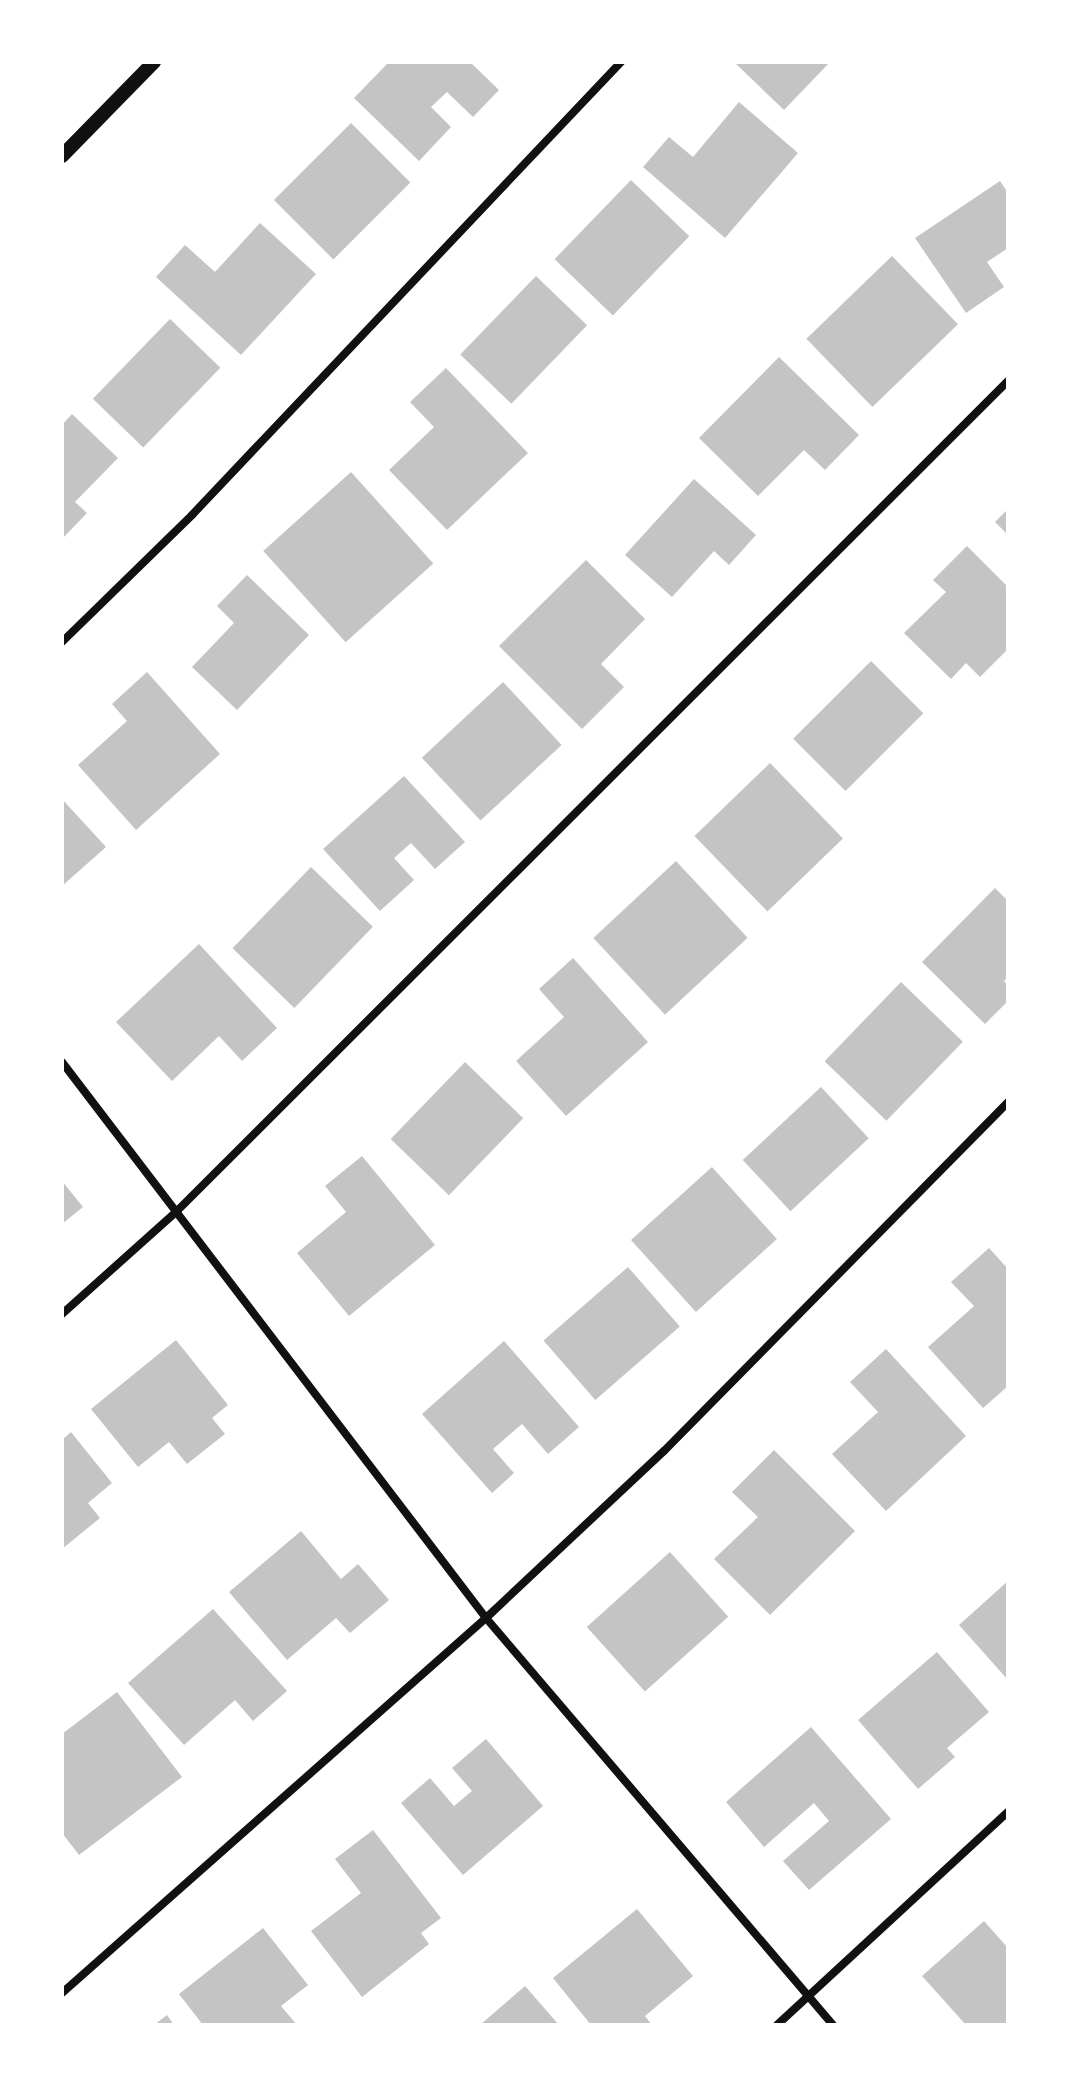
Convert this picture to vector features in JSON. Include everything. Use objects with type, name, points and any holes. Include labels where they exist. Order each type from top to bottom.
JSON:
[{"type":"street","points":[[62,156],[154,62]]},
{"type":"street","points":[[62,642],[192,515],[621,62]]},
{"type":"street","points":[[62,1314],[177,1211],[1008,381]]},
{"type":"street","points":[[62,1062],[486,1618],[833,2025]]},
{"type":"street","points":[[62,1993],[486,1618],[664,1451],[1008,1102]]},
{"type":"street","points":[[777,2025],[1008,1812]]},
{"type":"building","points":[[389,62],[470,62],[499,90],[473,117],[447,92],[431,107],[451,127],[419,161],[354,98]]},
{"type":"building","points":[[734,62],[830,62],[784,110]]},
{"type":"building","points":[[739,102],[798,153],[725,238],[643,167],[669,137],[693,157]]},
{"type":"building","points":[[351,123],[410,182],[333,259],[274,200]]},
{"type":"building","points":[[631,180],[689,236],[613,315],[555,259]]},
{"type":"building","points":[[1000,181],[1008,193],[1008,248],[987,262],[1004,287],[966,313],[915,238]]},
{"type":"building","points":[[260,223],[316,274],[241,355],[156,277],[185,245],[215,272]]},
{"type":"building","points":[[892,256],[958,324],[872,407],[806,339]]},
{"type":"building","points":[[536,276],[587,325],[511,404],[460,354]]},
{"type":"building","points":[[170,319],[220,368],[143,447],[93,399]]},
{"type":"building","points":[[779,357],[859,435],[825,470],[804,450],[758,496],[699,438]]},
{"type":"building","points":[[446,368],[528,453],[447,530],[389,470],[434,427],[410,402]]},
{"type":"building","points":[[72,414],[118,458],[75,502],[87,513],[62,539],[62,425]]},
{"type":"building","points":[[351,472],[433,563],[346,642],[263,551]]},
{"type":"building","points":[[694,479],[756,535],[729,565],[714,551],[672,597],[625,555]]},
{"type":"building","points":[[1008,509],[1008,535],[995,522]]},
{"type":"building","points":[[967,546],[1008,587],[1008,649],[980,677],[966,663],[951,679],[904,633],[946,592],[933,580]]},
{"type":"building","points":[[586,560],[645,619],[601,664],[624,687],[582,729],[499,646]]},
{"type":"building","points":[[247,575],[309,635],[237,710],[192,667],[234,623],[217,606]]},
{"type":"building","points":[[871,661],[923,713],[846,791],[793,739]]},
{"type":"building","points":[[147,672],[220,754],[136,830],[78,765],[127,721],[112,704]]},
{"type":"building","points":[[503,682],[562,745],[480,821],[422,758]]},
{"type":"building","points":[[770,763],[843,839],[767,911],[694,836]]},
{"type":"building","points":[[404,776],[465,842],[435,869],[411,843],[394,858],[414,880],[380,911],[323,849]]},
{"type":"building","points":[[62,799],[106,847],[62,886]]},
{"type":"building","points":[[676,861],[748,938],[665,1015],[593,938]]},
{"type":"building","points":[[311,867],[373,927],[294,1008],[233,948]]},
{"type":"building","points":[[995,888],[1008,901],[1008,977],[1004,981],[1008,986],[1008,1001],[985,1024],[922,962]]},
{"type":"building","points":[[199,944],[277,1028],[242,1061],[219,1036],[172,1081],[116,1022]]},
{"type":"building","points":[[573,958],[648,1042],[566,1116],[516,1061],[564,1017],[539,989]]},
{"type":"building","points":[[901,982],[963,1042],[886,1121],[825,1061]]},
{"type":"building","points":[[465,1062],[523,1118],[449,1195],[391,1139]]},
{"type":"building","points":[[821,1087],[869,1138],[790,1211],[743,1160]]},
{"type":"building","points":[[362,1156],[435,1245],[349,1316],[297,1253],[346,1212],[325,1186]]},
{"type":"building","points":[[712,1167],[777,1239],[696,1312],[631,1240]]},
{"type":"building","points":[[62,1181],[83,1207],[62,1224]]},
{"type":"building","points":[[989,1248],[1008,1269],[1008,1386],[983,1408],[928,1347],[974,1306],[951,1282]]},
{"type":"building","points":[[628,1267],[680,1327],[595,1400],[543,1340]]},
{"type":"building","points":[[176,1340],[228,1405],[212,1418],[225,1434],[187,1464],[169,1442],[138,1467],[91,1409]]},
{"type":"building","points":[[504,1341],[579,1427],[548,1454],[522,1424],[493,1449],[514,1473],[492,1493],[422,1414]]},
{"type":"building","points":[[886,1349],[966,1436],[886,1511],[832,1454],[878,1412],[850,1382]]},
{"type":"building","points":[[71,1432],[112,1483],[88,1503],[100,1518],[62,1549],[62,1440]]},
{"type":"building","points":[[774,1450],[855,1531],[770,1615],[714,1559],[758,1517],[732,1492]]},
{"type":"building","points":[[301,1531],[341,1579],[358,1564],[389,1600],[350,1633],[336,1618],[287,1660],[229,1592]]},
{"type":"building","points":[[670,1552],[728,1617],[645,1692],[587,1627]]},
{"type":"building","points":[[1008,1581],[1008,1680],[959,1625]]},
{"type":"building","points":[[213,1609],[287,1691],[253,1721],[235,1700],[184,1745],[128,1683]]},
{"type":"building","points":[[937,1652],[989,1712],[947,1748],[955,1757],[918,1789],[858,1720]]},
{"type":"building","points":[[117,1692],[182,1777],[79,1855],[62,1833],[62,1734]]},
{"type":"building","points":[[811,1727],[891,1819],[809,1890],[783,1861],[829,1821],[814,1803],[764,1847],[726,1802]]},
{"type":"building","points":[[486,1739],[543,1806],[463,1875],[401,1803],[430,1778],[454,1806],[472,1791],[452,1768]]},
{"type":"building","points":[[373,1830],[441,1918],[421,1933],[429,1944],[362,1997],[311,1931],[361,1893],[335,1859]]},
{"type":"building","points":[[637,1909],[693,1976],[645,2016],[652,2025],[591,2025],[553,1978]]},
{"type":"building","points":[[984,1921],[1008,1948],[1008,2025],[966,2025],[922,1976]]},
{"type":"building","points":[[263,1928],[308,1985],[281,2006],[297,2025],[203,2025],[179,1994]]},
{"type":"building","points":[[525,1986],[559,2025],[480,2025]]},
{"type":"building","points":[[167,2015],[174,2025],[154,2025]]}]
